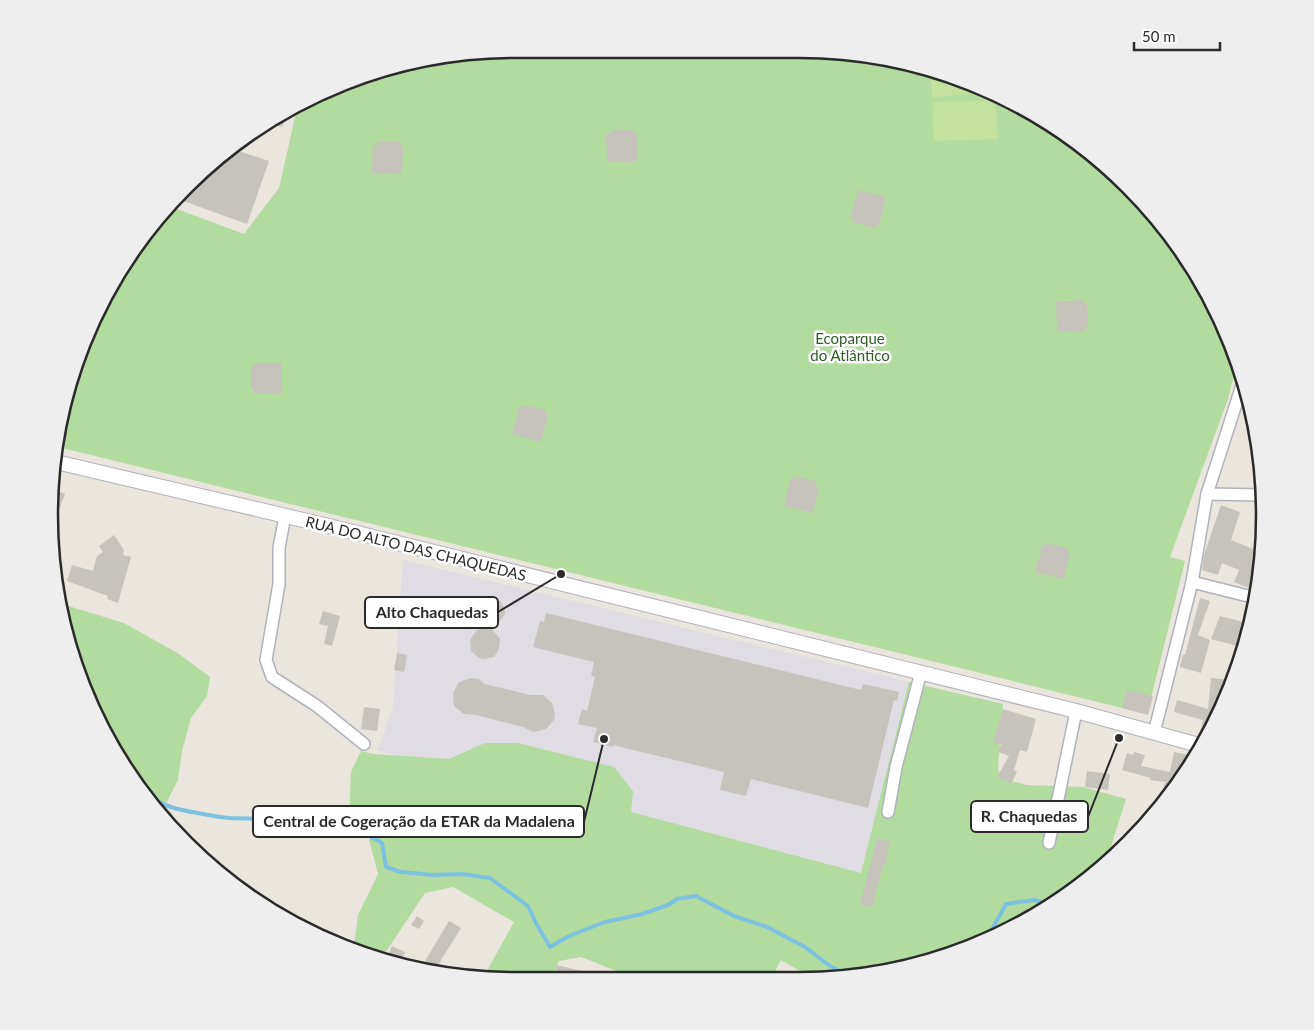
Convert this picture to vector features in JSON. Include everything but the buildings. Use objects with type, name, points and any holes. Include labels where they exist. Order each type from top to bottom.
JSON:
[{"type":"street","points":[[1154,733],[1192,582],[1207,494],[1240,393]]},
{"type":"street","name":"RUA DO ALTO DAS CHAQUEDAS","points":[[60,463],[285,516],[921,672],[1076,711],[1194,745]]},
{"type":"street","points":[[1207,494],[1256,495]]},
{"type":"street","points":[[285,516],[279,548],[279,584],[266,660],[272,677],[317,706],[364,744]]},
{"type":"street","points":[[1192,582],[1249,596]]},
{"type":"street","points":[[888,812],[896,767],[921,672]]},
{"type":"street","points":[[1049,843],[1076,711]]},
{"type":"shaded area","points":[[403,560],[914,683],[866,876],[376,750],[380,745],[393,707]]},
{"type":"green space","name":"Ecoparque do Atlântico","points":[[485,58],[829,58],[859,61],[917,73],[946,82],[974,92],[1028,119],[1078,152],[1101,171],[1123,191],[1162,236],[1195,286],[1222,340],[1234,375],[1228,399],[1170,557],[1185,561],[1147,714],[62,448],[73,397],[92,340],[119,286],[152,236],[171,213],[175,208],[244,234],[279,188],[296,114],[340,92],[397,73],[455,61]]},
{"type":"green space","points":[[931,77],[979,94],[932,97]]},
{"type":"green space","points":[[991,100],[996,103],[998,139],[934,141],[933,102]]},
{"type":"green space","points":[[66,605],[124,623],[179,654],[210,677],[207,696],[191,718],[182,751],[178,780],[164,808],[119,744],[92,690],[73,633]]},
{"type":"green space","points":[[909,682],[1003,704],[998,769],[1003,779],[1027,785],[1083,787],[1126,799],[1110,851],[1078,878],[1028,911],[1001,925],[974,938],[917,957],[859,969],[829,972],[801,972],[781,960],[774,972],[619,972],[581,957],[559,961],[554,972],[486,972],[514,922],[453,887],[425,893],[385,953],[354,943],[358,915],[378,874],[368,835],[353,832],[349,818],[351,772],[361,751],[373,754],[449,759],[485,743],[518,743],[614,767],[633,791],[631,812],[861,873]]},
{"type":"waterway","points":[[158,802],[170,807],[213,816],[288,819],[328,823],[365,834],[382,843],[386,867],[401,872],[433,875],[462,874],[490,878],[528,906],[550,947],[569,936],[605,922],[642,914],[668,905],[677,899],[696,896],[734,916],[767,927],[805,947],[830,966],[840,971]]},
{"type":"waterway","points":[[992,929],[1006,904],[1034,900],[1042,902]]},
{"type":"place","name":"Alto Chaquedas","points":[[561,574]]},
{"type":"place","name":"R. Chaquedas","points":[[1119,738]]},
{"type":"place","name":"Central de Cogeração da ETAR da Madalena","points":[[604,739]]}]
